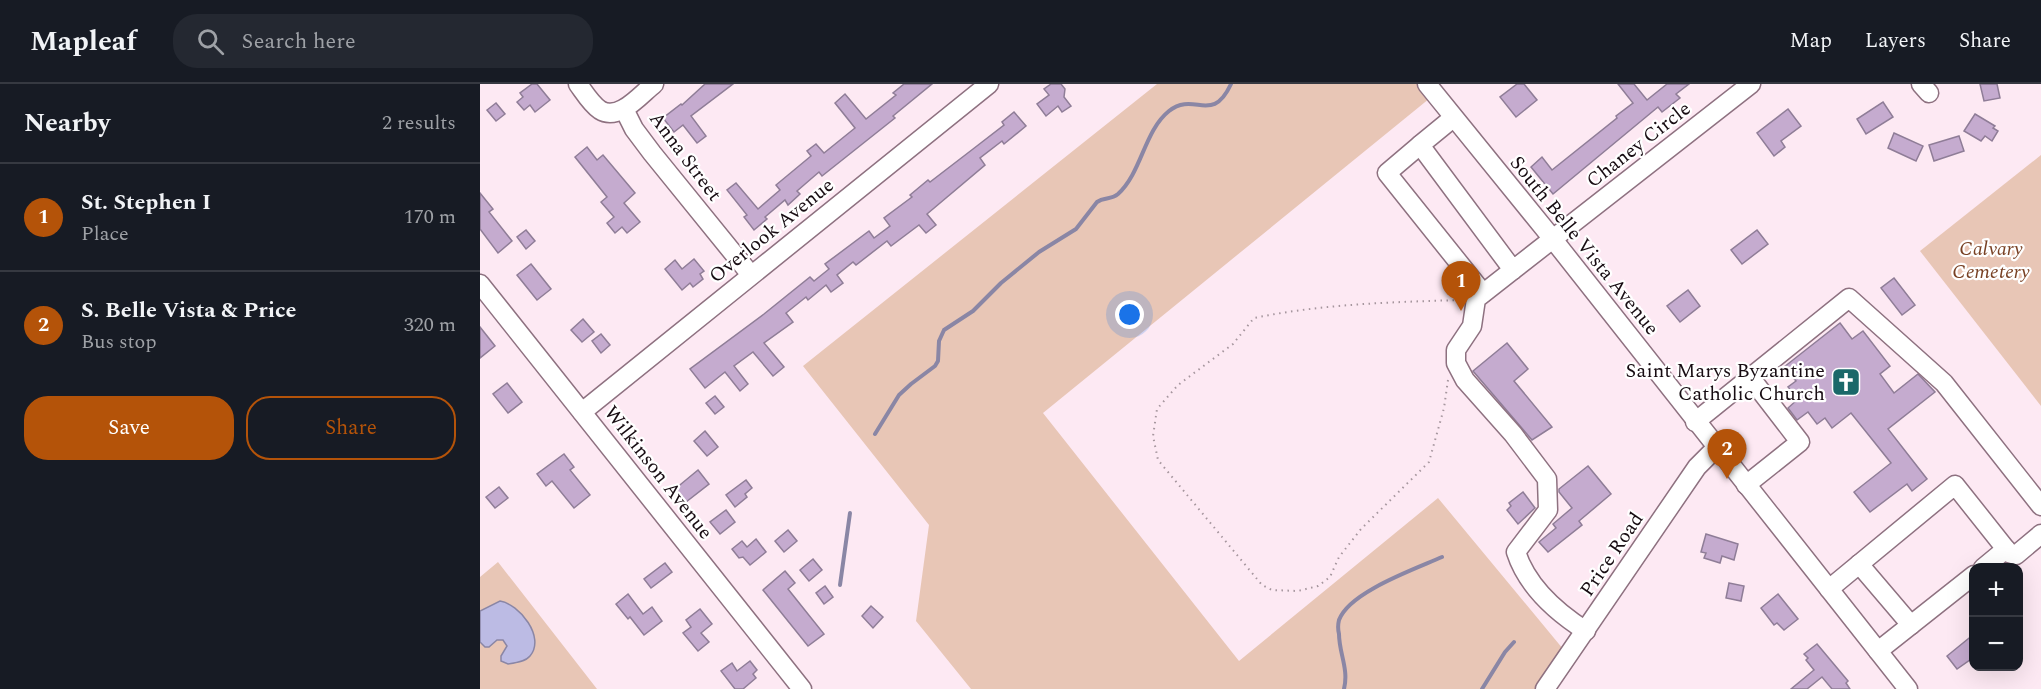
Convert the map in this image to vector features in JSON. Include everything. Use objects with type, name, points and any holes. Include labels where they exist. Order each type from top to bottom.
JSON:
[{"type":"street","name":"Anna Street","points":[[578,84],[594,104],[603,111],[609,113],[624,109],[634,129],[652,153],[751,275]]},
{"type":"street","points":[[624,109],[654,84]]},
{"type":"street","name":"Overlook Avenue","points":[[582,412],[989,84]]},
{"type":"street","name":"South Belle Vista Avenue","points":[[1427,84],[1552,238],[1908,689]]},
{"type":"street","name":"Chaney Circle","points":[[1484,293],[1751,84]]},
{"type":"street","points":[[1454,118],[1387,173],[1484,293],[1476,299],[1472,326],[1456,350],[1456,363],[1465,381],[1513,434],[1547,479],[1548,510],[1516,552],[1521,567],[1544,596],[1566,618],[1586,631]]},
{"type":"street","points":[[1420,145],[1513,270]]},
{"type":"street","name":"Wilkinson Avenue","points":[[480,284],[802,689]]},
{"type":"street","points":[[1695,422],[1849,298],[1944,383],[2041,506]]},
{"type":"street","points":[[1746,485],[1800,442],[1750,377]]},
{"type":"street","name":"Price Road","points":[[1545,689],[1697,467],[1716,448]]},
{"type":"street","points":[[1829,589],[1955,485],[2009,553],[2016,555],[2041,534]]},
{"type":"street","points":[[1988,563],[2006,549]]},
{"type":"street","points":[[1859,564],[1911,625]]},
{"type":"street","points":[[1878,651],[1969,579]]},
{"type":"path","points":[[1456,363],[1451,370],[1444,408],[1429,462],[1361,529],[1339,556],[1330,577],[1318,586],[1283,591],[1272,590],[1262,585],[1158,460],[1153,436],[1157,409],[1178,385],[1233,344],[1254,318],[1294,310],[1404,301],[1462,300],[1475,310]]},
{"type":"green space","points":[[1157,84],[1427,84],[1435,94],[1043,413],[1239,661],[1438,498],[1568,655],[1545,689],[971,689],[916,621],[929,525],[803,366]]},
{"type":"green space","name":"Calvary Cemetery","points":[[2041,155],[2041,406],[1920,251]]},
{"type":"green space","points":[[498,562],[597,689],[480,689],[480,642],[485,647],[489,647],[497,640],[503,640],[507,646],[501,656],[502,661],[524,660],[488,607],[480,611],[480,577]]},
{"type":"water","points":[[500,601],[515,608],[533,631],[534,648],[530,656],[523,661],[508,664],[501,661],[501,656],[507,646],[503,640],[497,640],[489,647],[485,647],[480,642],[480,611]]},
{"type":"building","points":[[532,84],[537,84],[550,100],[535,112],[530,105],[524,110],[517,102],[523,97],[520,93]]},
{"type":"building","points":[[705,84],[733,84],[691,116],[706,136],[697,143],[683,125],[674,132],[663,118],[682,105]]},
{"type":"building","points":[[904,84],[932,84],[893,116],[895,118],[822,176],[819,172],[797,191],[800,194],[788,205],[785,200],[754,230],[744,217],[747,215],[727,190],[736,183],[758,209],[780,190],[776,185],[811,156],[807,151],[816,144],[824,153],[855,128],[835,103],[845,94],[866,119],[896,95],[893,93]]},
{"type":"building","points":[[1051,84],[1061,84],[1065,89],[1064,97],[1071,106],[1062,112],[1058,106],[1046,116],[1037,104],[1049,95],[1044,89]]},
{"type":"building","points":[[1517,84],[1524,84],[1537,100],[1516,117],[1500,97]]},
{"type":"building","points":[[1618,84],[1634,84],[1647,100],[1667,84],[1689,84],[1676,94],[1680,98],[1662,112],[1658,107],[1553,194],[1531,167],[1542,157],[1552,170],[1633,103]]},
{"type":"building","points":[[1980,84],[1997,84],[2000,98],[1984,101]]},
{"type":"building","points":[[1883,102],[1893,117],[1866,134],[1857,119]]},
{"type":"building","points":[[496,103],[505,114],[496,121],[487,110]]},
{"type":"building","points":[[1788,109],[1801,126],[1781,141],[1785,147],[1774,156],[1757,133]]},
{"type":"building","points":[[1014,112],[1026,126],[1004,144],[1002,141],[980,158],[985,165],[927,214],[936,225],[926,233],[919,225],[891,246],[887,241],[856,265],[853,262],[837,275],[843,283],[831,292],[826,285],[808,300],[806,297],[786,313],[793,322],[764,343],[784,367],[773,376],[753,352],[734,366],[748,384],[740,391],[725,372],[705,388],[690,369],[810,277],[814,281],[829,269],[825,264],[869,231],[874,238],[890,226],[884,218],[912,197],[910,195],[928,180],[930,182],[1004,125],[1002,122]]},
{"type":"building","points":[[1975,114],[1995,126],[1993,128],[1998,131],[1992,141],[1985,136],[1981,141],[1964,131]]},
{"type":"building","points":[[1894,133],[1923,146],[1916,161],[1888,148]]},
{"type":"building","points":[[1959,136],[1964,151],[1934,161],[1929,145]]},
{"type":"building","points":[[587,147],[597,160],[603,155],[635,193],[624,203],[640,222],[627,233],[622,227],[615,233],[607,223],[614,217],[601,202],[607,197],[575,157]]},
{"type":"building","points":[[480,193],[493,209],[489,212],[512,241],[498,253],[480,229]]},
{"type":"building","points":[[526,230],[535,241],[526,249],[517,237]]},
{"type":"building","points":[[1757,230],[1768,244],[1742,264],[1731,250]]},
{"type":"building","points":[[694,259],[704,271],[700,274],[703,279],[693,287],[690,283],[682,290],[665,269],[675,260],[682,269]]},
{"type":"building","points":[[531,264],[551,289],[537,300],[517,275]]},
{"type":"building","points":[[1894,278],[1915,305],[1902,315],[1881,288]]},
{"type":"building","points":[[1688,290],[1700,306],[1680,322],[1667,306]]},
{"type":"building","points":[[583,319],[594,332],[582,342],[571,330]]},
{"type":"building","points":[[1840,323],[1852,339],[1863,331],[1890,366],[1880,374],[1894,393],[1918,374],[1935,392],[1888,429],[1927,479],[1912,491],[1907,484],[1870,512],[1854,492],[1891,463],[1851,413],[1832,428],[1825,418],[1817,424],[1808,412],[1797,420],[1788,408],[1798,399],[1788,387],[1796,381],[1784,367]]},
{"type":"building","points":[[480,327],[495,346],[480,358]]},
{"type":"building","points":[[601,334],[610,345],[601,353],[592,341]]},
{"type":"building","points":[[1507,343],[1528,369],[1514,381],[1552,427],[1532,440],[1473,371]]},
{"type":"building","points":[[507,383],[522,402],[508,413],[493,394]]},
{"type":"building","points":[[715,396],[724,407],[715,414],[706,403]]},
{"type":"building","points":[[705,431],[718,447],[707,456],[694,441]]},
{"type":"building","points":[[564,454],[574,467],[570,470],[590,495],[574,508],[552,481],[546,486],[537,474]]},
{"type":"building","points":[[1588,466],[1611,494],[1579,521],[1582,525],[1548,552],[1539,542],[1556,528],[1553,524],[1572,508],[1559,489]]},
{"type":"building","points":[[698,470],[709,484],[686,502],[675,489]]},
{"type":"building","points":[[746,480],[752,488],[745,494],[747,497],[735,507],[726,495]]},
{"type":"building","points":[[499,487],[508,498],[495,508],[486,497]]},
{"type":"building","points":[[1523,492],[1535,508],[1518,524],[1507,510],[1511,506],[1509,503]]},
{"type":"building","points":[[726,510],[735,522],[720,534],[710,522]]},
{"type":"building","points":[[788,530],[797,541],[784,552],[775,541]]},
{"type":"building","points":[[1706,534],[1738,544],[1734,560],[1722,556],[1720,563],[1704,558],[1706,553],[1701,552]]},
{"type":"building","points":[[756,539],[766,552],[750,565],[743,557],[739,558],[732,549],[742,541],[747,547]]},
{"type":"building","points":[[813,559],[822,570],[809,581],[800,570]]},
{"type":"building","points":[[665,563],[672,572],[651,588],[644,579]]},
{"type":"building","points":[[785,571],[795,583],[788,589],[824,634],[808,646],[763,590]]},
{"type":"building","points":[[1729,583],[1744,586],[1741,601],[1726,598]]},
{"type":"building","points":[[825,586],[833,597],[824,604],[816,593]]},
{"type":"building","points":[[628,594],[643,614],[652,607],[662,621],[644,635],[616,604]]},
{"type":"building","points":[[1778,594],[1798,619],[1784,630],[1777,623],[1774,625],[1761,608]]},
{"type":"building","points":[[871,606],[883,617],[873,628],[862,616]]},
{"type":"building","points":[[700,609],[712,624],[701,633],[709,642],[698,651],[683,633],[691,627],[686,620]]},
{"type":"building","points":[[1969,638],[1969,661],[1957,669],[1947,656]]},
{"type":"building","points":[[1817,644],[1848,681],[1846,683],[1850,689],[1832,689],[1822,677],[1807,689],[1791,689],[1814,670],[1804,654]]},
{"type":"building","points":[[750,661],[757,670],[753,674],[756,678],[743,689],[735,689],[721,671],[732,663],[737,671]]},
{"type":"waterway","points":[[875,434],[899,395],[935,366],[938,361],[939,341],[944,330],[973,311],[1001,283],[1039,252],[1076,229],[1097,202],[1118,194],[1133,175],[1154,129],[1169,111],[1187,104],[1217,103],[1231,84]]},
{"type":"waterway","points":[[840,585],[850,513]]},
{"type":"waterway","points":[[1344,689],[1345,668],[1338,627],[1345,610],[1384,582],[1442,557]]},
{"type":"waterway","points":[[1482,689],[1505,652],[1514,642]]},
{"type":"place","name":"St. Stephen I","points":[[1461,311]]},
{"type":"place","name":"Saint Marys Byzantine Catholic Church","points":[[1846,382]]},
{"type":"place","name":"S. Belle Vista & Price","points":[[1727,479]]}]
